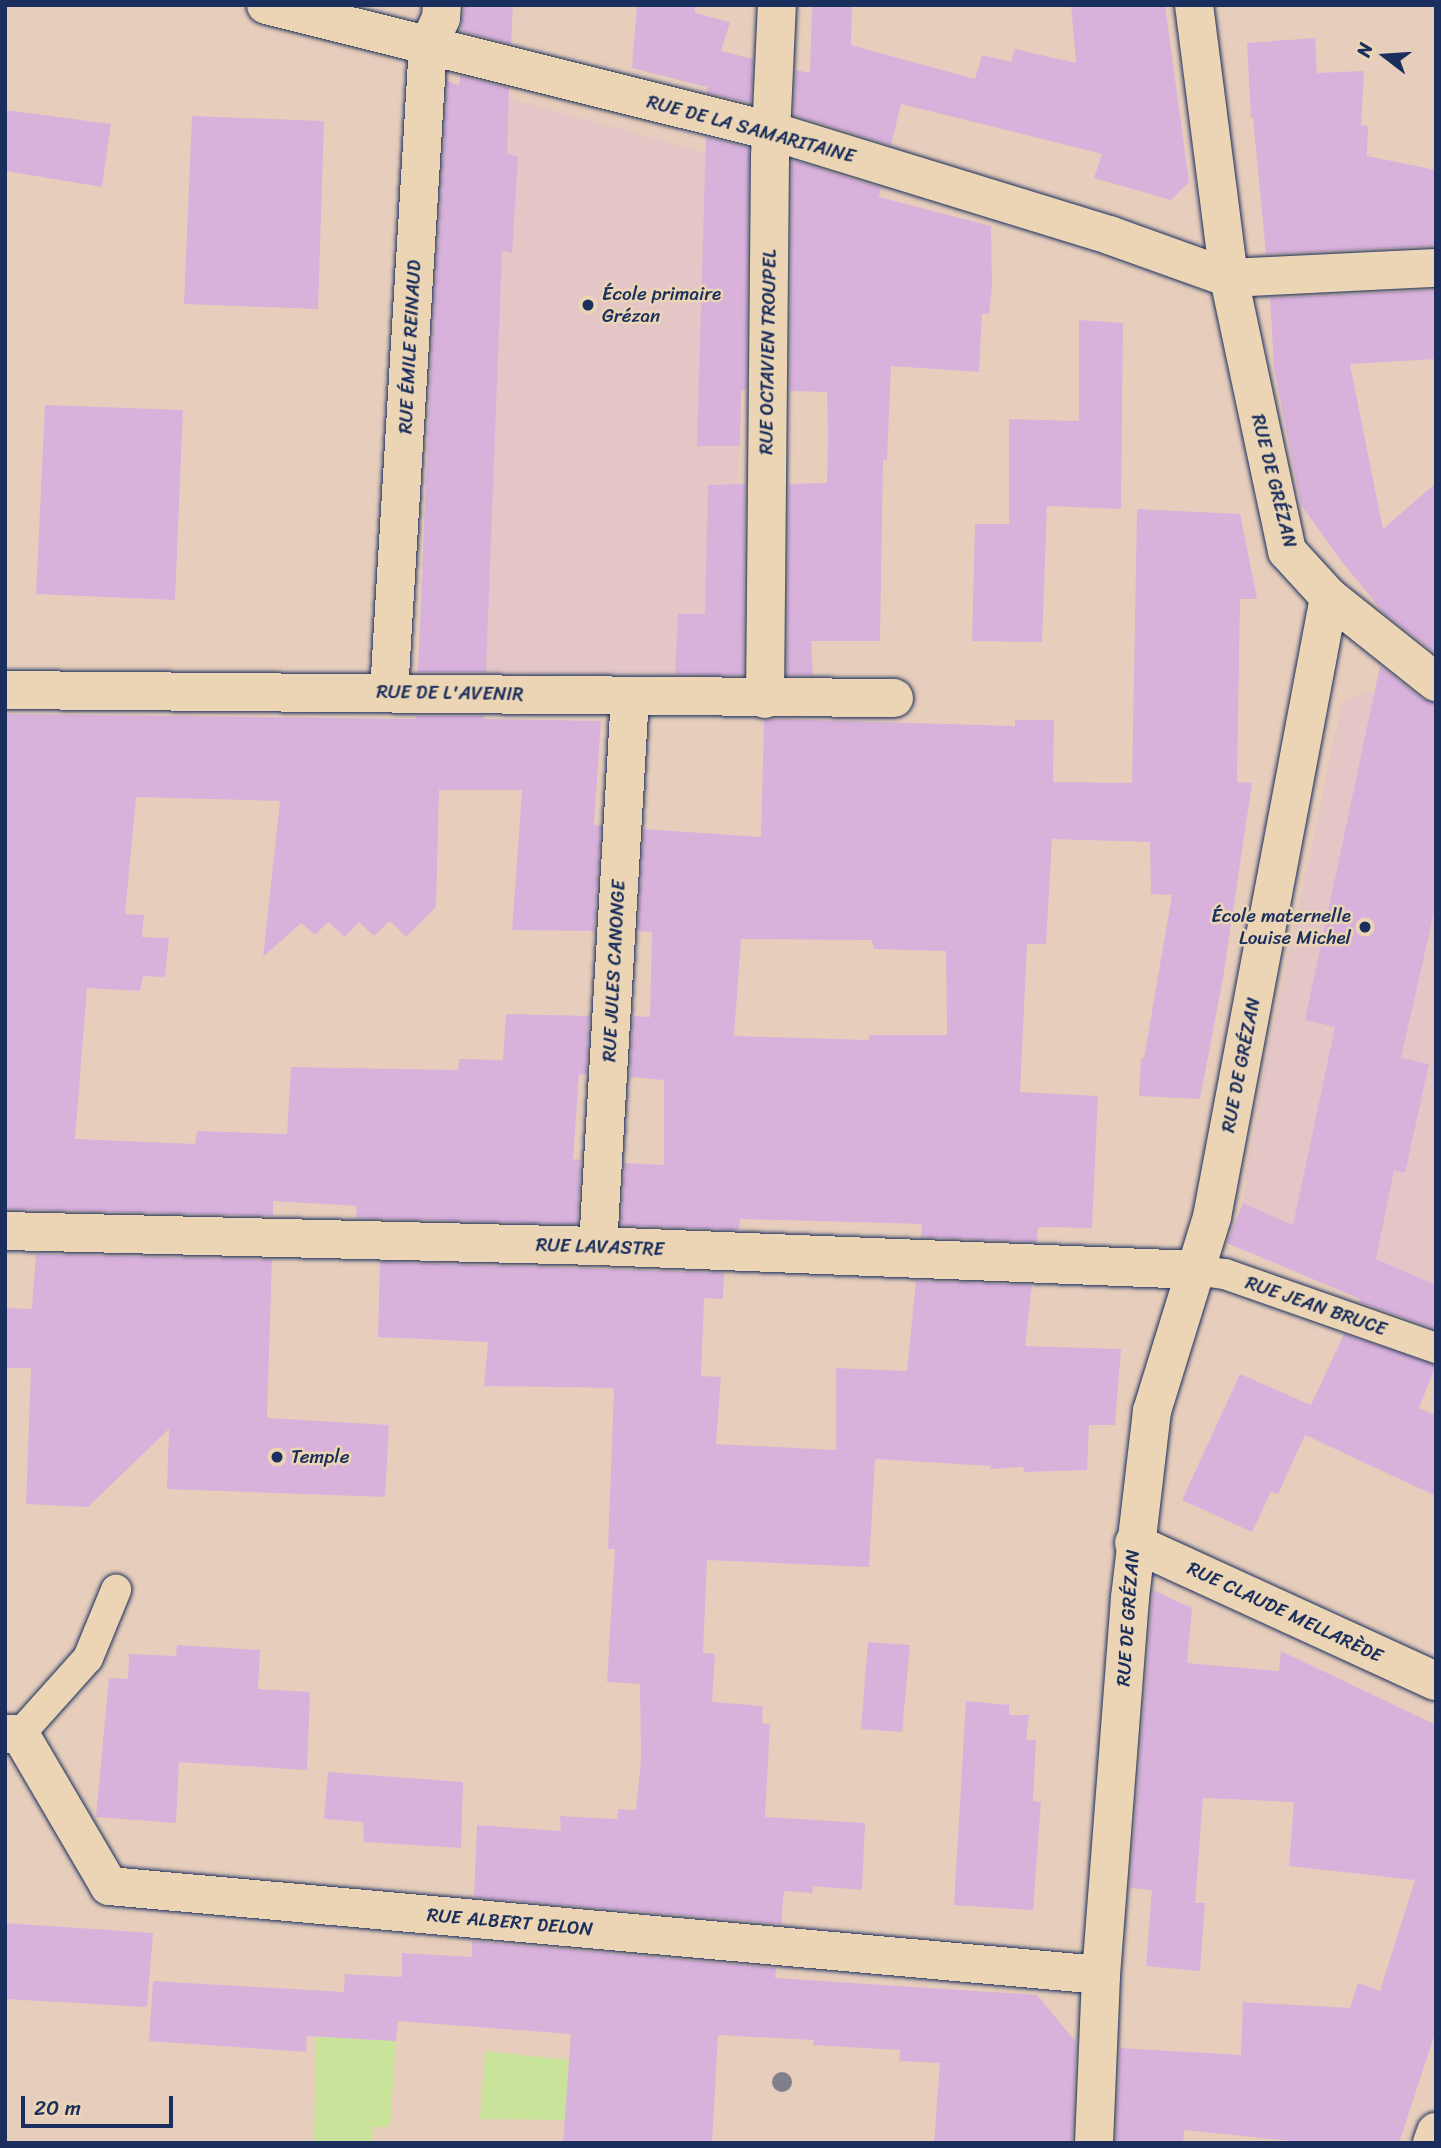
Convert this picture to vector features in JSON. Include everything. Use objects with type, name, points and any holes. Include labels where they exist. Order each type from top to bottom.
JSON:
[{"type":"street","name":"RUE DE LA SAMARITAINE","points":[[266,5],[771,131],[1109,235],[1229,278]]},
{"type":"street","name":"RUE ÉMILE REINAUD","points":[[389,692],[428,46],[441,18],[442,5]]},
{"type":"street","name":"RUE OCTAVIEN TROUPEL","points":[[765,699],[771,131],[776,5]]},
{"type":"street","name":"RUE DE GRÉZAN","points":[[1094,2143],[1101,1975],[1134,1543],[1152,1411],[1212,1217],[1329,597],[1287,551],[1229,278],[1194,5]]},
{"type":"street","points":[[1229,278],[1436,268]]},
{"type":"street","points":[[1329,597],[1436,682]]},
{"type":"street","name":"RUE DE L'AVENIR","points":[[5,690],[389,692],[765,699],[894,698]]},
{"type":"street","name":"RUE JULES CANONGE","points":[[598,1246],[630,696]]},
{"type":"street","name":"RUE LAVASTRE","points":[[5,1231],[598,1246],[1195,1270]]},
{"type":"street","name":"RUE CLAUDE MELLARÈDE","points":[[1134,1543],[1436,1681]]},
{"type":"street","name":"RUE ALBERT DELON","points":[[13,1734],[109,1886],[1101,1975]]},
{"type":"street","points":[[1432,2143],[1436,2132]]},
{"type":"lane","name":"RUE JEAN BRUCE","points":[[1195,1270],[1225,1274],[1436,1348]]},
{"type":"lane","points":[[13,1734],[88,1658],[116,1590]]},
{"type":"shaded area","name":"École primaire Grézan","points":[[443,80],[747,164],[732,676],[418,671]]},
{"type":"shaded area","name":"École maternelle Louise Michel","points":[[1376,689],[1436,740],[1436,1285],[1243,1203],[1247,1181],[1244,1180],[1258,1114],[1255,1113],[1342,702]]},
{"type":"green space","points":[[316,2037],[396,2041],[390,2127],[373,2127],[372,2143],[314,2143]]},
{"type":"green space","points":[[485,2051],[569,2060],[565,2120],[480,2119]]},
{"type":"building","points":[[464,5],[513,5],[511,44],[461,31]]},
{"type":"building","points":[[637,5],[695,5],[695,13],[730,22],[721,51],[753,59],[751,103],[707,93],[707,87],[632,68]]},
{"type":"building","points":[[812,5],[852,5],[851,45],[975,79],[982,55],[1011,62],[1015,49],[1076,63],[1071,5],[1165,5],[1189,182],[1171,200],[1094,178],[1102,154],[901,104],[891,145],[794,115],[796,70],[810,73]]},
{"type":"building","points":[[1315,38],[1317,73],[1364,71],[1361,125],[1368,126],[1367,156],[1436,170],[1436,246],[1266,254],[1253,117],[1251,119],[1247,43]]},
{"type":"building","points":[[460,76],[509,88],[507,154],[518,156],[512,253],[502,251],[486,672],[418,672],[431,366],[448,82],[459,85]]},
{"type":"building","points":[[5,110],[111,124],[102,187],[5,171]]},
{"type":"building","points":[[192,116],[324,121],[318,309],[184,304]]},
{"type":"building","points":[[706,137],[749,148],[746,390],[741,390],[740,446],[697,446]]},
{"type":"building","points":[[792,160],[881,188],[879,197],[991,226],[992,287],[989,314],[982,314],[979,372],[891,366],[887,460],[883,460],[880,641],[811,641],[813,675],[787,675],[789,484],[827,483],[828,438],[827,392],[790,391]]},
{"type":"building","points":[[1436,290],[1436,359],[1350,364],[1383,529],[1436,483],[1436,654],[1383,612],[1342,562],[1301,505],[1274,368],[1270,298]]},
{"type":"building","points":[[1079,320],[1123,323],[1121,509],[1047,506],[1042,642],[972,641],[975,524],[1009,524],[1009,419],[1079,421]]},
{"type":"building","points":[[45,405],[183,410],[175,600],[36,594]]},
{"type":"building","points":[[745,484],[743,675],[675,674],[678,614],[705,614],[708,485]]},
{"type":"building","points":[[1137,509],[1240,514],[1257,599],[1240,599],[1237,782],[1252,783],[1223,978],[1200,1099],[1139,1096],[1141,1058],[1144,1058],[1172,895],[1151,894],[1150,842],[1052,839],[1046,944],[1027,944],[1020,1092],[1098,1096],[1092,1228],[1038,1227],[1037,1242],[921,1237],[922,1224],[740,1219],[739,1230],[621,1225],[625,1163],[664,1165],[664,1080],[630,1077],[633,1016],[650,1017],[652,932],[638,931],[644,829],[761,837],[764,721],[773,719],[1015,726],[1015,720],[1054,720],[1053,782],[1132,783]],"holes":[[[741,939],[872,940],[874,949],[946,951],[947,1035],[869,1035],[869,1040],[734,1036]]]},
{"type":"building","name":"École maternelle Louise Michel","points":[[1380,666],[1422,699],[1436,703],[1436,903],[1401,1058],[1429,1064],[1405,1173],[1394,1170],[1376,1259],[1436,1285],[1436,1329],[1359,1302],[1360,1299],[1227,1243],[1243,1203],[1293,1225],[1335,1027],[1305,1020]]},
{"type":"building","points":[[5,714],[416,719],[416,716],[484,716],[484,719],[601,721],[594,825],[601,826],[594,931],[512,930],[522,790],[439,790],[436,907],[406,937],[390,921],[374,936],[359,922],[345,937],[328,922],[315,935],[301,923],[263,957],[280,801],[136,797],[125,914],[144,915],[142,937],[169,938],[165,977],[143,976],[140,991],[87,988],[75,1139],[195,1144],[197,1131],[287,1134],[291,1067],[458,1070],[459,1059],[503,1060],[506,1014],[589,1016],[586,1075],[579,1074],[573,1159],[581,1160],[577,1224],[356,1218],[357,1206],[273,1201],[273,1216],[5,1209]]},
{"type":"building","points":[[36,1254],[272,1260],[267,1418],[389,1425],[385,1497],[167,1489],[169,1429],[88,1507],[26,1504],[31,1368],[5,1368],[5,1308],[32,1309]]},
{"type":"building","points":[[380,1262],[724,1273],[723,1299],[704,1298],[701,1376],[721,1377],[716,1444],[836,1450],[836,1368],[907,1371],[916,1281],[1032,1285],[1025,1346],[1121,1349],[1115,1425],[1089,1425],[1087,1470],[1024,1472],[1023,1467],[990,1469],[991,1466],[875,1459],[869,1567],[707,1560],[703,1653],[715,1654],[712,1702],[763,1706],[762,1723],[770,1724],[765,1817],[865,1823],[862,1890],[813,1886],[812,1893],[784,1891],[781,1924],[474,1897],[477,1825],[561,1831],[560,1816],[617,1819],[618,1809],[636,1810],[641,1760],[640,1684],[607,1682],[615,1549],[608,1549],[614,1388],[484,1386],[488,1342],[378,1337]]},
{"type":"building","points":[[1344,1334],[1436,1365],[1419,1408],[1436,1416],[1436,1496],[1305,1435],[1278,1494],[1271,1492],[1252,1532],[1182,1500],[1240,1374],[1311,1405]]},
{"type":"building","points":[[1153,1590],[1192,1608],[1187,1663],[1279,1671],[1281,1651],[1436,1725],[1436,2030],[1399,2143],[1310,2143],[1184,2130],[1183,2143],[1116,2143],[1120,2048],[1241,2055],[1243,2002],[1350,2008],[1358,1983],[1380,1991],[1415,1880],[1289,1866],[1294,1802],[1203,1798],[1195,1903],[1205,1903],[1200,1971],[1146,1966],[1152,1890],[1130,1888]]},
{"type":"building","points":[[868,1642],[910,1645],[902,1732],[861,1729]]},
{"type":"building","points":[[177,1645],[260,1650],[258,1689],[310,1692],[307,1770],[179,1762],[176,1823],[96,1817],[109,1678],[128,1679],[129,1654],[176,1656]]},
{"type":"building","points":[[966,1701],[1009,1705],[1009,1715],[1029,1715],[1026,1740],[1036,1740],[1033,1801],[1041,1802],[1033,1910],[954,1905]]},
{"type":"building","points":[[328,1772],[463,1782],[461,1848],[364,1842],[363,1822],[324,1819]]},
{"type":"building","points":[[5,1923],[153,1933],[147,2007],[5,1999]]},
{"type":"building","points":[[472,1941],[776,1968],[775,1978],[1037,1995],[1076,2042],[1072,2143],[934,2143],[940,2063],[899,2061],[900,2050],[813,2045],[814,2040],[718,2035],[712,2143],[563,2143],[571,2034],[398,2021],[396,2041],[307,2036],[306,2052],[149,2041],[153,1981],[344,1992],[345,1974],[402,1977],[402,1953],[472,1957]]},
{"type":"place","name":"École primaire Grézan","points":[[588,305]]},
{"type":"place","name":"École maternelle Louise Michel","points":[[1365,927]]},
{"type":"place","name":"Temple","points":[[277,1457]]}]
